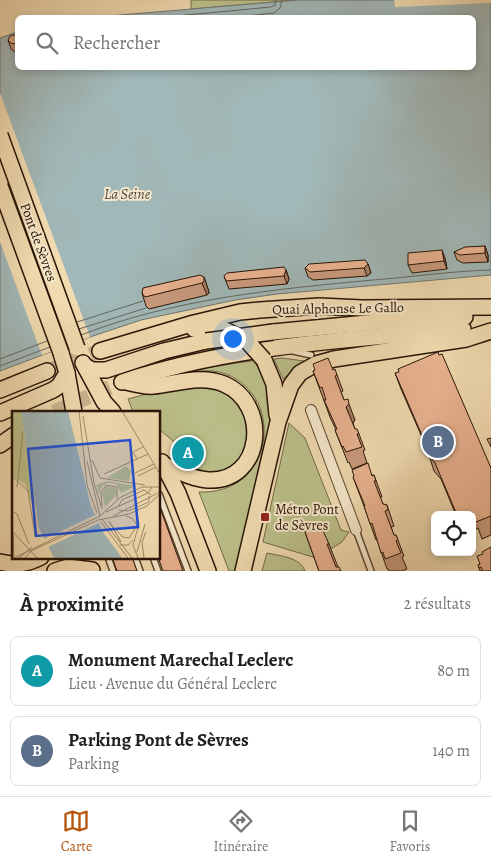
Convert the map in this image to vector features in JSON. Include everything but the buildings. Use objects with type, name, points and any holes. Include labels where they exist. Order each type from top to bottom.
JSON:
[{"type":"main road","name":"Pont de Sèvres","points":[[0,136],[77,348],[107,409]]},
{"type":"main road","name":"Pont de Sèvres","points":[[0,186],[61,353],[67,373],[74,411]]},
{"type":"main road","name":"Quai Alphonse Le Gallo","points":[[100,351],[139,338],[240,312],[320,306],[362,308],[491,307]]},
{"type":"main road","points":[[85,366],[92,370],[106,370],[206,341],[273,332],[378,322],[491,315]]},
{"type":"main road","points":[[178,329],[226,330],[237,334],[266,354],[274,384],[278,422]]},
{"type":"main road","name":"Quai Alphonse Le Gallo","points":[[162,462],[192,477],[207,480],[228,477],[239,471],[252,452],[255,438],[255,421],[247,402],[234,389],[217,381],[198,379],[151,386],[122,382],[180,364],[464,329],[491,330]]},
{"type":"main road","points":[[243,571],[278,422],[291,385],[300,373],[316,364],[371,352],[466,338],[491,330]]},
{"type":"main road","points":[[0,390],[47,371]]},
{"type":"main road","points":[[0,413],[53,390],[59,386],[67,373]]},
{"type":"main road","points":[[0,433],[12,428]]},
{"type":"main road","points":[[0,445],[12,436]]},
{"type":"main road","points":[[162,462],[178,493],[208,571]]},
{"type":"main road","points":[[0,562],[15,565],[27,564],[39,558]]},
{"type":"main road","points":[[55,571],[68,567],[90,566]]},
{"type":"street","points":[[311,410],[356,530]]},
{"type":"lane","points":[[266,354],[280,348],[311,355]]},
{"type":"lane","points":[[160,497],[188,571]]},
{"type":"lane","points":[[356,530],[371,571]]},
{"type":"lane","points":[[108,558],[113,571]]},
{"type":"lane","points":[[135,558],[140,571]]},
{"type":"lane","points":[[153,558],[158,571]]},
{"type":"green space","points":[[191,0],[298,0],[191,9]]},
{"type":"green space","points":[[282,358],[304,361],[283,379],[274,359]]},
{"type":"green space","points":[[257,360],[271,397],[271,423],[236,571],[229,571],[199,492],[224,489],[243,478],[256,462],[263,443],[264,422],[258,403],[245,386],[226,374],[213,371],[173,373]]},
{"type":"green space","points":[[185,388],[207,388],[220,390],[231,397],[239,406],[245,418],[247,431],[247,444],[235,466],[223,473],[215,474],[192,469],[184,459],[180,447],[160,430],[160,411],[133,411],[128,399],[150,393]]},
{"type":"green space","points":[[289,423],[305,438],[341,530],[349,532],[342,542],[316,558],[263,542]]},
{"type":"green space","points":[[267,553],[294,560],[305,571],[262,571]]},
{"type":"water","name":"La Seine","points":[[298,0],[491,0],[491,275],[277,294],[235,300],[141,320],[0,371],[0,38],[15,33],[15,70],[476,70],[476,15],[121,15]]},
{"type":"pier","points":[[394,0],[491,0],[491,3],[395,7]]},
{"type":"pier","points":[[0,93],[90,337],[42,355],[0,242]]},
{"type":"tunnel","points":[[47,371],[100,351]]},
{"type":"tunnel","points":[[56,411],[122,382]]},
{"type":"place","name":"Parking Pont de Sèvres","points":[[438,442]]},
{"type":"place","name":"Monument Marechal Leclerc","points":[[188,453]]},
{"type":"place","name":"Métro Pont de Sèvres","points":[[265,517]]}]
